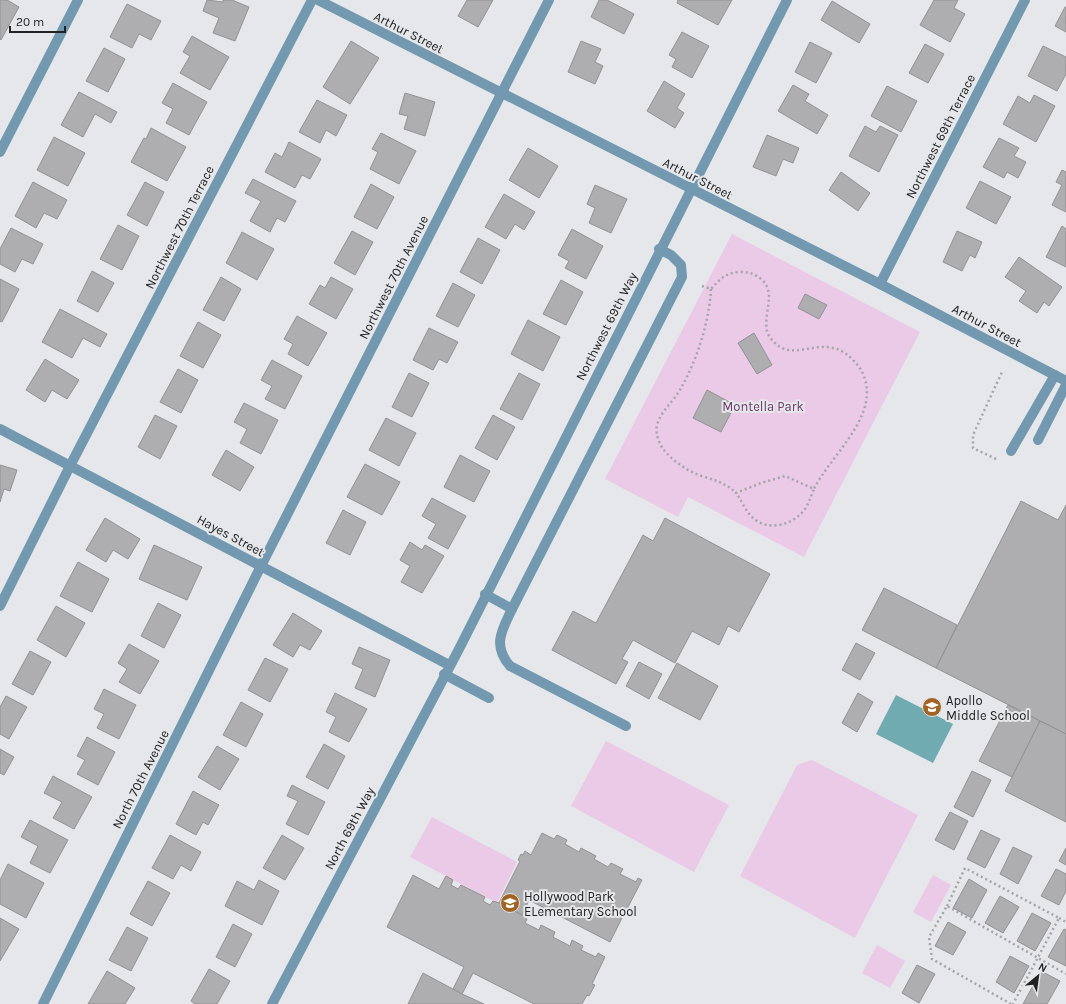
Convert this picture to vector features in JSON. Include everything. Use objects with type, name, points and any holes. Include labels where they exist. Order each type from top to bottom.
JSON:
[{"type":"street","points":[[0,152],[78,0]]},
{"type":"street","name":"Northwest 70th Terrace","points":[[0,606],[70,466],[312,0]]},
{"type":"street","name":"Arthur Street","points":[[318,0],[880,284],[1066,381]]},
{"type":"street","name":"Northwest 70th Avenue","points":[[262,566],[501,92],[549,0]]},
{"type":"street","name":"Northwest 69th Way","points":[[449,664],[787,0]]},
{"type":"street","name":"Northwest 69th Terrace","points":[[880,284],[1024,0]]},
{"type":"street","points":[[626,726],[510,666],[502,657],[499,648],[502,630],[512,609],[682,277],[681,265],[671,255],[660,249]]},
{"type":"street","points":[[1011,451],[1055,375]]},
{"type":"street","points":[[1038,440],[1066,381]]},
{"type":"street","name":"Hayes Street","points":[[0,429],[449,664]]},
{"type":"street","name":"North 70th Avenue","points":[[43,1004],[262,566]]},
{"type":"street","points":[[485,594],[512,609]]},
{"type":"street","name":"North 69th Way","points":[[272,1004],[449,664]]},
{"type":"street","points":[[444,674],[489,698]]},
{"type":"path","points":[[745,272],[753,274],[766,283],[768,290],[767,331],[770,338],[776,344],[781,348],[788,350],[798,350],[821,346],[839,348],[852,359],[864,374],[867,393],[863,412],[848,438],[814,489],[804,510],[791,521],[778,526],[770,526],[755,520],[750,515],[736,493],[724,483],[697,474],[679,464],[664,450],[657,435],[657,426],[660,419],[680,390],[697,351],[710,303],[711,289],[723,276],[730,273],[745,272]]},
{"type":"path","points":[[702,286],[711,289]]},
{"type":"path","points":[[996,459],[973,448],[973,435],[1002,372]]},
{"type":"path","points":[[736,493],[761,482],[785,476],[814,489]]},
{"type":"path","points":[[1059,918],[1012,1004],[932,959],[929,937],[947,906],[965,868],[1059,918],[1066,922]]},
{"type":"path","points":[[947,906],[1066,974]]},
{"type":"green space","name":"Montella Park","points":[[732,234],[920,332],[804,557],[688,497],[678,517],[605,479]]},
{"type":"green space","points":[[606,741],[729,805],[694,872],[571,806]]},
{"type":"green space","points":[[812,760],[918,815],[855,938],[740,876],[797,765]]},
{"type":"green space","points":[[432,817],[517,862],[497,903],[410,857]]},
{"type":"green space","points":[[933,875],[951,885],[931,922],[913,912]]},
{"type":"green space","points":[[877,945],[905,961],[890,988],[862,973]]},
{"type":"water","points":[[896,695],[953,724],[933,763],[876,734]]},
{"type":"building","points":[[0,0],[7,0],[19,7],[1,40],[0,39]]},
{"type":"building","points":[[207,0],[223,2],[223,0],[232,0],[249,7],[235,41],[213,33],[219,18],[203,11]]},
{"type":"building","points":[[467,0],[493,0],[478,27],[458,16]]},
{"type":"building","points":[[599,0],[607,0],[634,14],[624,34],[591,17]]},
{"type":"building","points":[[678,0],[732,0],[718,25],[677,3]]},
{"type":"building","points":[[934,0],[958,0],[954,8],[965,14],[950,42],[920,25]]},
{"type":"building","points":[[832,1],[870,24],[859,43],[821,20]]},
{"type":"building","points":[[127,4],[161,21],[151,40],[139,34],[132,48],[110,37]]},
{"type":"building","points":[[1066,7],[1066,32],[1055,26]]},
{"type":"building","points":[[682,32],[709,46],[692,78],[672,67],[676,59],[669,55]]},
{"type":"building","points":[[192,36],[229,57],[210,90],[180,73],[190,56],[183,52]]},
{"type":"building","points":[[351,41],[379,58],[350,104],[323,87]]},
{"type":"building","points":[[581,41],[601,49],[595,62],[603,66],[595,84],[568,72]]},
{"type":"building","points":[[810,42],[832,53],[816,83],[795,72]]},
{"type":"building","points":[[925,44],[944,54],[928,83],[909,73]]},
{"type":"building","points":[[1043,46],[1066,57],[1066,74],[1057,91],[1028,76]]},
{"type":"building","points":[[104,48],[125,59],[108,92],[86,81]]},
{"type":"building","points":[[664,81],[685,94],[677,108],[684,113],[675,128],[647,111]]},
{"type":"building","points":[[173,83],[207,102],[189,135],[166,123],[173,109],[162,103]]},
{"type":"building","points":[[793,85],[809,94],[805,101],[828,115],[817,134],[778,111]]},
{"type":"building","points":[[887,86],[917,101],[901,132],[871,116]]},
{"type":"building","points":[[79,92],[117,112],[111,123],[95,114],[83,137],[61,125]]},
{"type":"building","points":[[405,93],[435,102],[425,136],[404,129],[408,116],[399,114]]},
{"type":"building","points":[[1034,95],[1055,106],[1036,142],[1003,124],[1018,96],[1030,103]]},
{"type":"building","points":[[317,100],[347,115],[336,136],[326,130],[320,143],[299,132]]},
{"type":"building","points":[[865,126],[876,132],[880,126],[898,135],[879,172],[849,156]]},
{"type":"building","points":[[151,128],[186,147],[167,181],[131,162],[144,138],[146,139]]},
{"type":"building","points":[[381,133],[416,151],[399,184],[370,169],[378,152],[372,149]]},
{"type":"building","points":[[767,135],[799,148],[793,163],[783,159],[776,176],[753,167]]},
{"type":"building","points":[[54,137],[85,153],[68,186],[37,170]]},
{"type":"building","points":[[999,138],[1019,148],[1014,156],[1026,162],[1018,178],[1007,172],[1004,178],[983,167]]},
{"type":"building","points":[[289,142],[321,159],[310,179],[302,175],[295,188],[265,172],[275,153],[282,157]]},
{"type":"building","points":[[528,148],[558,166],[539,198],[509,180]]},
{"type":"building","points":[[1062,170],[1066,172],[1066,212],[1052,205],[1062,185],[1056,182]]},
{"type":"building","points":[[841,172],[870,193],[858,211],[829,190]]},
{"type":"building","points":[[253,179],[296,201],[285,222],[277,218],[270,232],[250,221],[261,201],[245,193]]},
{"type":"building","points":[[980,181],[1011,197],[996,224],[966,208]]},
{"type":"building","points":[[33,182],[67,200],[57,219],[44,213],[36,228],[15,216]]},
{"type":"building","points":[[145,182],[164,192],[147,226],[127,215]]},
{"type":"building","points":[[371,184],[394,197],[377,229],[354,217]]},
{"type":"building","points":[[595,185],[627,199],[611,233],[589,223],[595,208],[587,204]]},
{"type":"building","points":[[504,194],[535,212],[524,230],[515,224],[506,239],[485,227]]},
{"type":"building","points":[[118,225],[139,236],[122,270],[100,259]]},
{"type":"building","points":[[1062,226],[1066,229],[1066,267],[1046,257]]},
{"type":"building","points":[[11,228],[43,244],[33,264],[22,259],[15,272],[0,264],[0,249]]},
{"type":"building","points":[[572,229],[603,246],[586,279],[565,268],[569,261],[558,255]]},
{"type":"building","points":[[352,231],[373,242],[355,275],[334,263]]},
{"type":"building","points":[[957,231],[982,242],[975,258],[970,255],[962,271],[943,262]]},
{"type":"building","points":[[242,232],[274,249],[257,280],[226,263]]},
{"type":"building","points":[[478,238],[500,250],[482,284],[460,272]]},
{"type":"building","points":[[1019,257],[1062,287],[1049,306],[1044,302],[1037,313],[1019,301],[1026,291],[1005,277]]},
{"type":"building","points":[[92,271],[114,283],[98,312],[77,301]]},
{"type":"building","points":[[221,277],[241,289],[224,321],[203,310]]},
{"type":"building","points":[[331,277],[353,289],[336,319],[309,304],[320,285],[325,288]]},
{"type":"building","points":[[0,279],[19,289],[2,322],[0,321]]},
{"type":"building","points":[[561,280],[583,292],[566,325],[543,314]]},
{"type":"building","points":[[453,283],[475,295],[458,327],[436,316]]},
{"type":"building","points":[[805,294],[827,305],[819,319],[798,308]]},
{"type":"building","points":[[60,309],[107,334],[100,347],[83,338],[72,358],[42,342]]},
{"type":"building","points":[[297,316],[327,333],[308,366],[288,354],[293,344],[284,339]]},
{"type":"building","points":[[528,320],[560,337],[543,371],[511,354]]},
{"type":"building","points":[[198,322],[221,335],[203,368],[180,356]]},
{"type":"building","points":[[429,328],[458,342],[447,363],[439,359],[433,370],[413,360]]},
{"type":"building","points":[[754,333],[772,365],[757,374],[738,343]]},
{"type":"building","points":[[45,359],[79,380],[67,399],[52,390],[45,402],[26,390]]},
{"type":"building","points":[[272,360],[302,376],[285,409],[265,399],[272,386],[261,380]]},
{"type":"building","points":[[178,369],[198,380],[181,413],[160,402]]},
{"type":"building","points":[[409,373],[429,383],[412,417],[392,407]]},
{"type":"building","points":[[519,373],[540,384],[522,420],[500,409]]},
{"type":"building","points":[[707,390],[735,405],[721,432],[693,418]]},
{"type":"building","points":[[244,403],[278,420],[261,454],[240,443],[247,429],[234,422]]},
{"type":"building","points":[[155,415],[177,426],[160,459],[138,447]]},
{"type":"building","points":[[493,415],[515,427],[497,460],[475,448]]},
{"type":"building","points":[[386,418],[416,433],[399,466],[369,450]]},
{"type":"building","points":[[226,450],[254,467],[240,491],[212,475]]},
{"type":"building","points":[[460,455],[490,471],[474,502],[444,487]]},
{"type":"building","points":[[365,464],[400,482],[382,515],[347,497]]},
{"type":"building","points":[[0,465],[17,470],[10,491],[4,489],[0,502]]},
{"type":"building","points":[[432,498],[466,516],[448,549],[428,538],[436,524],[422,516]]},
{"type":"building","points":[[1021,501],[1058,520],[1066,505],[1066,734],[936,668]]},
{"type":"building","points":[[343,510],[366,522],[350,555],[326,543]]},
{"type":"building","points":[[105,518],[140,539],[128,559],[113,550],[106,562],[86,550]]},
{"type":"building","points":[[665,518],[770,574],[739,632],[728,626],[719,645],[692,631],[675,663],[633,640],[622,659],[628,662],[616,684],[552,650],[573,611],[596,623],[643,535],[653,541]]},
{"type":"building","points":[[410,542],[422,550],[425,545],[444,556],[422,593],[401,582],[410,566],[400,560]]},
{"type":"building","points":[[154,545],[202,567],[187,600],[139,579]]},
{"type":"building","points":[[78,562],[109,579],[92,612],[60,596]]},
{"type":"building","points":[[884,588],[957,625],[936,668],[862,630]]},
{"type":"building","points":[[158,603],[181,615],[164,648],[141,636]]},
{"type":"building","points":[[56,606],[85,623],[66,657],[37,640]]},
{"type":"building","points":[[293,613],[322,631],[310,650],[300,645],[293,657],[273,645]]},
{"type":"building","points":[[856,643],[875,653],[860,680],[842,670]]},
{"type":"building","points":[[129,644],[159,661],[140,694],[119,682],[127,669],[118,663]]},
{"type":"building","points":[[359,647],[390,660],[375,697],[355,688],[363,669],[352,664]]},
{"type":"building","points":[[30,651],[51,662],[33,695],[12,684]]},
{"type":"building","points":[[265,658],[288,669],[270,702],[248,690]]},
{"type":"building","points":[[639,662],[662,674],[649,699],[626,686]]},
{"type":"building","points":[[677,663],[718,686],[700,720],[658,698]]},
{"type":"building","points":[[104,689],[136,705],[119,739],[97,728],[104,714],[94,709]]},
{"type":"building","points":[[335,693],[367,709],[349,742],[329,732],[336,717],[326,712]]},
{"type":"building","points":[[858,693],[873,702],[857,732],[842,723]]},
{"type":"building","points":[[6,696],[27,707],[9,739],[0,734],[0,707]]},
{"type":"building","points":[[241,702],[263,714],[246,747],[223,735]]},
{"type":"building","points":[[1008,705],[1040,721],[1012,777],[979,761]]},
{"type":"building","points":[[1040,721],[1066,734],[1066,822],[1005,791]]},
{"type":"building","points":[[87,737],[115,752],[98,785],[77,774],[85,760],[77,756]]},
{"type":"building","points":[[324,744],[345,756],[328,789],[306,777]]},
{"type":"building","points":[[217,746],[239,759],[220,790],[198,777]]},
{"type":"building","points":[[0,749],[14,757],[4,775],[0,773]]},
{"type":"building","points":[[972,771],[991,780],[973,817],[954,807]]},
{"type":"building","points":[[53,776],[92,797],[74,829],[53,818],[62,802],[44,793]]},
{"type":"building","points":[[292,785],[325,802],[308,835],[286,824],[298,801],[287,796]]},
{"type":"building","points":[[193,791],[219,805],[208,825],[203,822],[196,835],[176,824]]},
{"type":"building","points":[[950,812],[968,821],[954,850],[935,840]]},
{"type":"building","points":[[30,820],[68,840],[50,873],[30,863],[38,846],[21,837]]},
{"type":"building","points":[[981,830],[1000,839],[985,868],[967,859]]},
{"type":"building","points":[[542,833],[554,839],[557,835],[567,840],[565,844],[579,852],[581,848],[596,856],[594,859],[608,867],[611,863],[623,869],[620,874],[636,882],[638,878],[642,880],[628,907],[631,909],[628,916],[624,914],[610,942],[529,900],[522,915],[499,903],[520,861],[518,860],[521,854],[523,855],[525,851],[531,855]]},
{"type":"building","points":[[170,835],[201,852],[191,871],[181,865],[173,879],[152,868]]},
{"type":"building","points":[[282,835],[304,848],[285,880],[263,868]]},
{"type":"building","points":[[1013,847],[1032,856],[1018,884],[1000,874]]},
{"type":"building","points":[[1066,848],[1066,865],[1059,861]]},
{"type":"building","points":[[8,864],[44,883],[26,918],[0,904],[0,880]]},
{"type":"building","points":[[1056,869],[1066,874],[1066,891],[1059,905],[1041,896]]},
{"type":"building","points":[[413,875],[439,889],[446,876],[453,880],[451,885],[458,889],[461,885],[485,897],[483,901],[490,905],[493,901],[522,915],[527,919],[525,923],[539,930],[541,925],[555,932],[553,937],[570,946],[572,940],[583,946],[581,950],[596,957],[598,953],[605,957],[592,984],[595,985],[589,996],[587,995],[582,1004],[534,1004],[473,973],[462,994],[453,989],[464,967],[387,927]]},
{"type":"building","points":[[969,879],[987,890],[972,918],[953,908]]},
{"type":"building","points":[[259,880],[279,891],[262,925],[225,906],[237,881],[254,890]]},
{"type":"building","points":[[148,881],[170,893],[152,926],[130,914]]},
{"type":"building","points":[[1000,896],[1019,907],[1003,933],[985,923]]},
{"type":"building","points":[[1032,913],[1051,923],[1035,951],[1017,941]]},
{"type":"building","points":[[0,918],[19,929],[0,961]]},
{"type":"building","points":[[948,922],[966,932],[953,955],[935,946]]},
{"type":"building","points":[[233,924],[252,934],[235,967],[216,957]]},
{"type":"building","points":[[127,927],[148,938],[131,971],[109,960]]},
{"type":"building","points":[[1064,929],[1066,930],[1066,966],[1048,957]]},
{"type":"building","points":[[1010,956],[1029,966],[1014,993],[996,982]]},
{"type":"building","points":[[917,965],[935,974],[919,1003],[902,993]]},
{"type":"building","points":[[209,969],[230,981],[217,1004],[195,1004],[191,1001]]},
{"type":"building","points":[[107,971],[135,988],[125,1004],[88,1004]]},
{"type":"building","points":[[1041,971],[1060,981],[1047,1004],[1023,1004]]},
{"type":"building","points":[[423,973],[462,994],[484,1004],[408,1004]]},
{"type":"place","name":"Apollo Middle School","points":[[932,707]]},
{"type":"place","name":"Hollywood Park ELementary School","points":[[510,903]]}]
